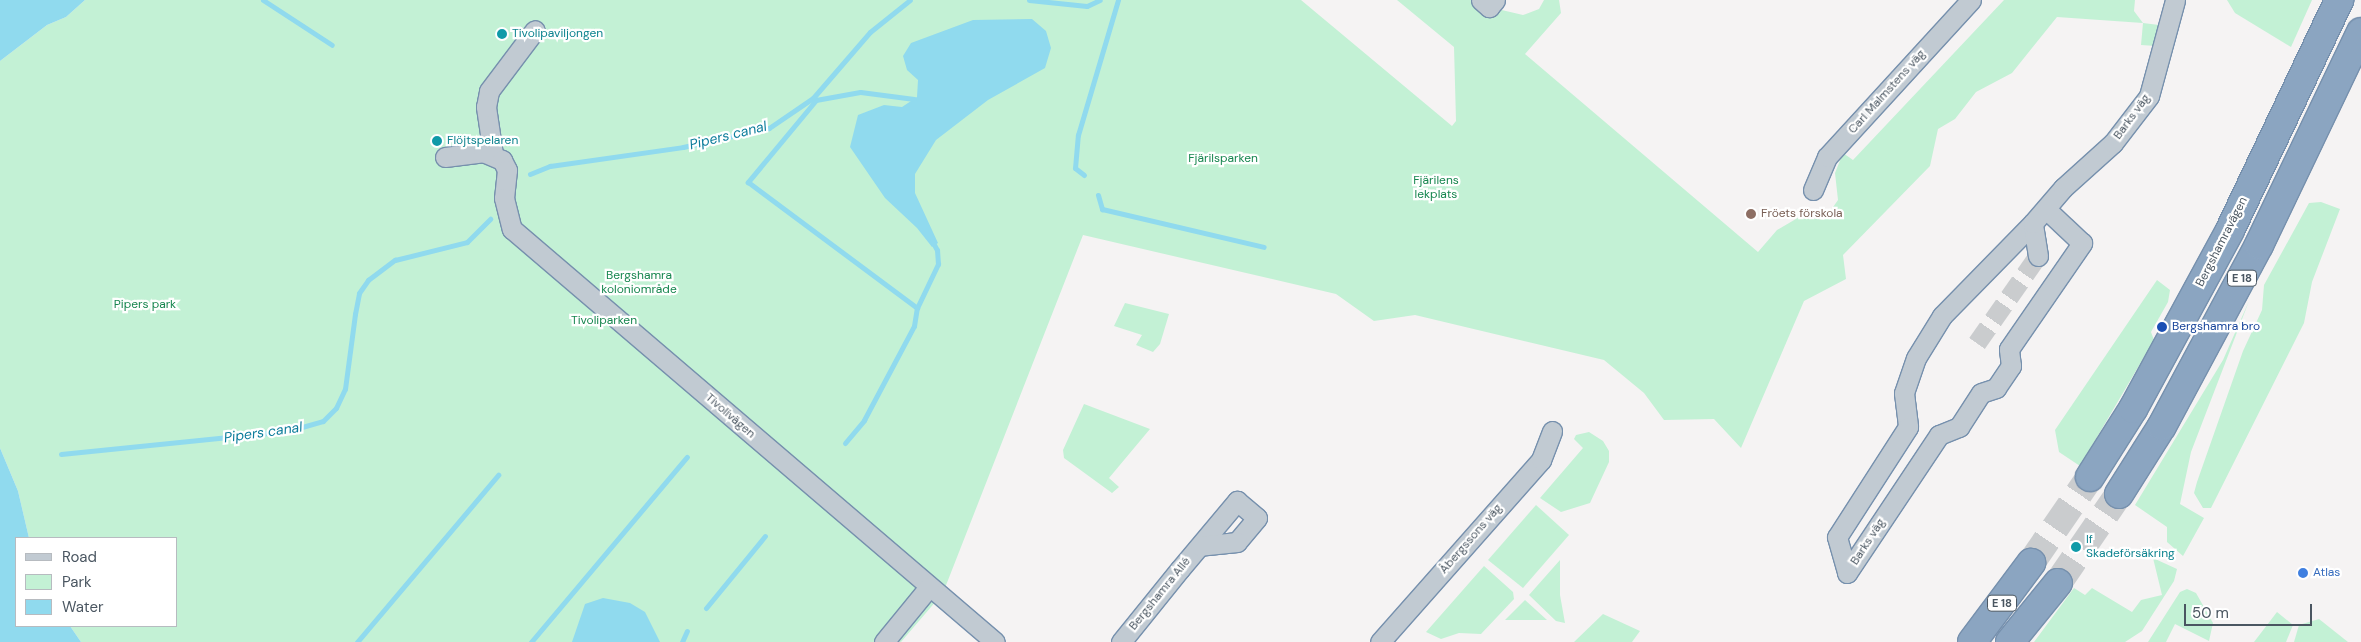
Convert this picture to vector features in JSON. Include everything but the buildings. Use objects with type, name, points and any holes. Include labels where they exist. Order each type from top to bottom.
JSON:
[{"type":"highway","name":"Bergshamravägen","points":[[2090,477],[2133,409],[2230,230],[2339,0]]},
{"type":"highway","name":"E 18","points":[[2119,494],[2162,426],[2259,245],[2361,32]]},
{"type":"highway","name":"E 18","points":[[1972,642],[2031,563]]},
{"type":"highway","name":"E 18","points":[[2010,642],[2058,582]]},
{"type":"street","name":"Carl Malmstens väg","points":[[1813,190],[1827,157],[1970,0]]},
{"type":"street","name":"Barks väg","points":[[2047,210],[2082,243],[2009,349],[2011,366],[1996,388],[1981,393],[1959,427],[1939,435],[1847,573],[1837,537],[1908,427],[1904,393],[1916,358],[1942,316],[2047,210],[2063,188],[2114,143],[2149,96],[2176,0]]},
{"type":"street","points":[[444,157],[483,152],[493,147],[486,107],[488,91],[534,30]]},
{"type":"street","name":"Tivolivägen","points":[[493,147],[507,170],[504,198],[512,229],[928,587],[995,642]]},
{"type":"street","points":[[2033,224],[2038,256]]},
{"type":"street","points":[[1908,427],[1939,435]]},
{"type":"street","name":"Åbergssons väg","points":[[1380,642],[1541,460],[1552,431]]},
{"type":"street","name":"Bergshamra Allé","points":[[1121,642],[1200,546]]},
{"type":"street","points":[[884,642],[928,587]]},
{"type":"green space","name":"Tivoliparken","points":[[85,0],[1301,0],[1452,126],[1456,121],[1454,47],[1397,0],[1486,0],[1489,7],[1523,15],[1539,9],[1544,0],[1559,0],[1561,13],[1525,54],[1758,252],[1777,230],[1801,216],[1824,220],[1838,200],[1835,173],[1843,153],[1853,160],[2004,0],[2135,0],[2134,11],[2143,23],[2057,17],[2012,73],[1976,92],[1955,119],[1938,129],[1930,166],[1843,255],[1846,279],[1804,301],[1741,448],[1714,419],[1664,420],[1644,393],[1604,360],[1415,315],[1374,321],[1336,294],[1083,235],[943,593],[901,642],[81,642],[71,627],[178,627],[178,537],[29,537],[18,491],[0,448],[0,61],[47,25],[66,17]]},
{"type":"green space","points":[[2227,0],[2312,0],[2291,47],[2235,13]]},
{"type":"green space","points":[[2143,23],[2159,25],[2156,46],[2141,45]]},
{"type":"green space","points":[[2321,202],[2340,209],[2312,282],[2304,323],[2211,508],[2203,508],[2194,493],[2197,482],[2243,351],[2262,310],[2264,285],[2309,203]]},
{"type":"green space","points":[[2157,280],[2170,290],[2168,302],[2151,332],[2154,340],[2080,466],[2059,452],[2055,430]]},
{"type":"green space","points":[[2249,301],[2191,452],[2180,504],[2204,518],[2183,556],[2167,542],[2167,527],[2135,505],[2223,360]]},
{"type":"green space","points":[[1125,303],[1169,314],[1160,344],[1153,352],[1136,345],[1142,335],[1114,326]]},
{"type":"green space","points":[[1084,404],[1150,429],[1109,478],[1119,487],[1112,493],[1064,458],[1063,450]]},
{"type":"green space","points":[[1589,432],[1603,441],[1609,451],[1609,462],[1590,503],[1561,512],[1540,498],[1583,448],[1574,439],[1576,435]]},
{"type":"green space","points":[[1536,505],[1569,535],[1523,588],[1488,560]]},
{"type":"green space","points":[[2153,558],[2177,569],[2174,581],[2142,631],[2125,642],[2034,642],[2074,588],[2085,595],[2092,588],[2132,612],[2141,600],[2162,595]]},
{"type":"green space","points":[[1560,560],[1560,595],[1565,623],[1556,621],[1529,595]]},
{"type":"green space","points":[[1484,566],[1513,592],[1514,599],[1481,634],[1459,633],[1441,639],[1426,632]]},
{"type":"green space","points":[[2187,589],[2196,593],[2213,623],[2209,641],[2175,624],[2166,642],[2148,642],[2180,592]]},
{"type":"green space","points":[[1525,600],[1547,620],[1505,620]]},
{"type":"green space","points":[[2277,612],[2293,625],[2286,642],[2254,642]]},
{"type":"green space","points":[[1603,614],[1640,631],[1632,642],[1574,642]]},
{"type":"green space","points":[[2319,619],[2348,642],[2294,642],[2299,625]]},
{"type":"water","points":[[0,0],[85,0],[66,17],[47,25],[0,61]]},
{"type":"water","points":[[1032,19],[1046,31],[1051,48],[1045,68],[988,100],[936,140],[915,174],[915,193],[938,243],[932,247],[917,228],[885,198],[850,147],[858,115],[884,105],[902,107],[917,97],[918,80],[907,70],[903,56],[911,43],[973,20]]},
{"type":"water","points":[[0,448],[18,491],[29,537],[15,537],[15,627],[71,627],[81,642],[0,642]]},
{"type":"water","points":[[603,598],[630,603],[645,612],[660,642],[572,642],[585,604]]},
{"type":"waterway","points":[[263,0],[332,45]]},
{"type":"waterway","name":"Pipers canal","points":[[530,174],[550,166],[683,147],[769,128],[813,98],[870,32],[910,0]]},
{"type":"waterway","name":"Pipers canal","points":[[1029,0],[1087,6],[1100,0]]},
{"type":"waterway","points":[[1084,175],[1075,168],[1078,135],[1118,0]]},
{"type":"waterway","points":[[914,99],[860,92],[816,100],[748,182],[917,308]]},
{"type":"waterway","points":[[1098,195],[1102,209],[1264,247]]},
{"type":"waterway","name":"Pipers canal","points":[[61,454],[288,431],[323,421],[336,408],[345,389],[359,293],[368,280],[395,260],[467,242],[490,219]]},
{"type":"waterway","points":[[845,443],[864,420],[914,326],[917,308],[938,264],[937,250],[932,241]]},
{"type":"waterway","points":[[531,642],[687,457]]},
{"type":"waterway","points":[[357,642],[498,475]]},
{"type":"waterway","points":[[706,608],[765,536]]},
{"type":"waterway","points":[[682,642],[687,631]]},
{"type":"tunnel","points":[[1977,343],[2038,256]]},
{"type":"tunnel","points":[[2031,563],[2090,477]]},
{"type":"tunnel","points":[[2058,583],[2119,494]]},
{"type":"place","name":"Tivolipaviljongen","points":[[502,34]]},
{"type":"place","name":"Flöjtspelaren","points":[[437,141]]},
{"type":"place","name":"Fröets förskola","points":[[1751,214]]},
{"type":"place","name":"Bergshamra bro","points":[[2162,327]]},
{"type":"place","name":"If Skadeförsäkring","points":[[2076,547]]},
{"type":"place","name":"Atlas","points":[[2303,573]]},
{"type":"park label","name":"Fjärilsparken","points":[[1223,159]]},
{"type":"park label","name":"Fjärilens lekplats","points":[[1436,188]]},
{"type":"park label","name":"Bergshamra koloniområde","points":[[639,283]]},
{"type":"park label","name":"Pipers park","points":[[145,305]]}]
